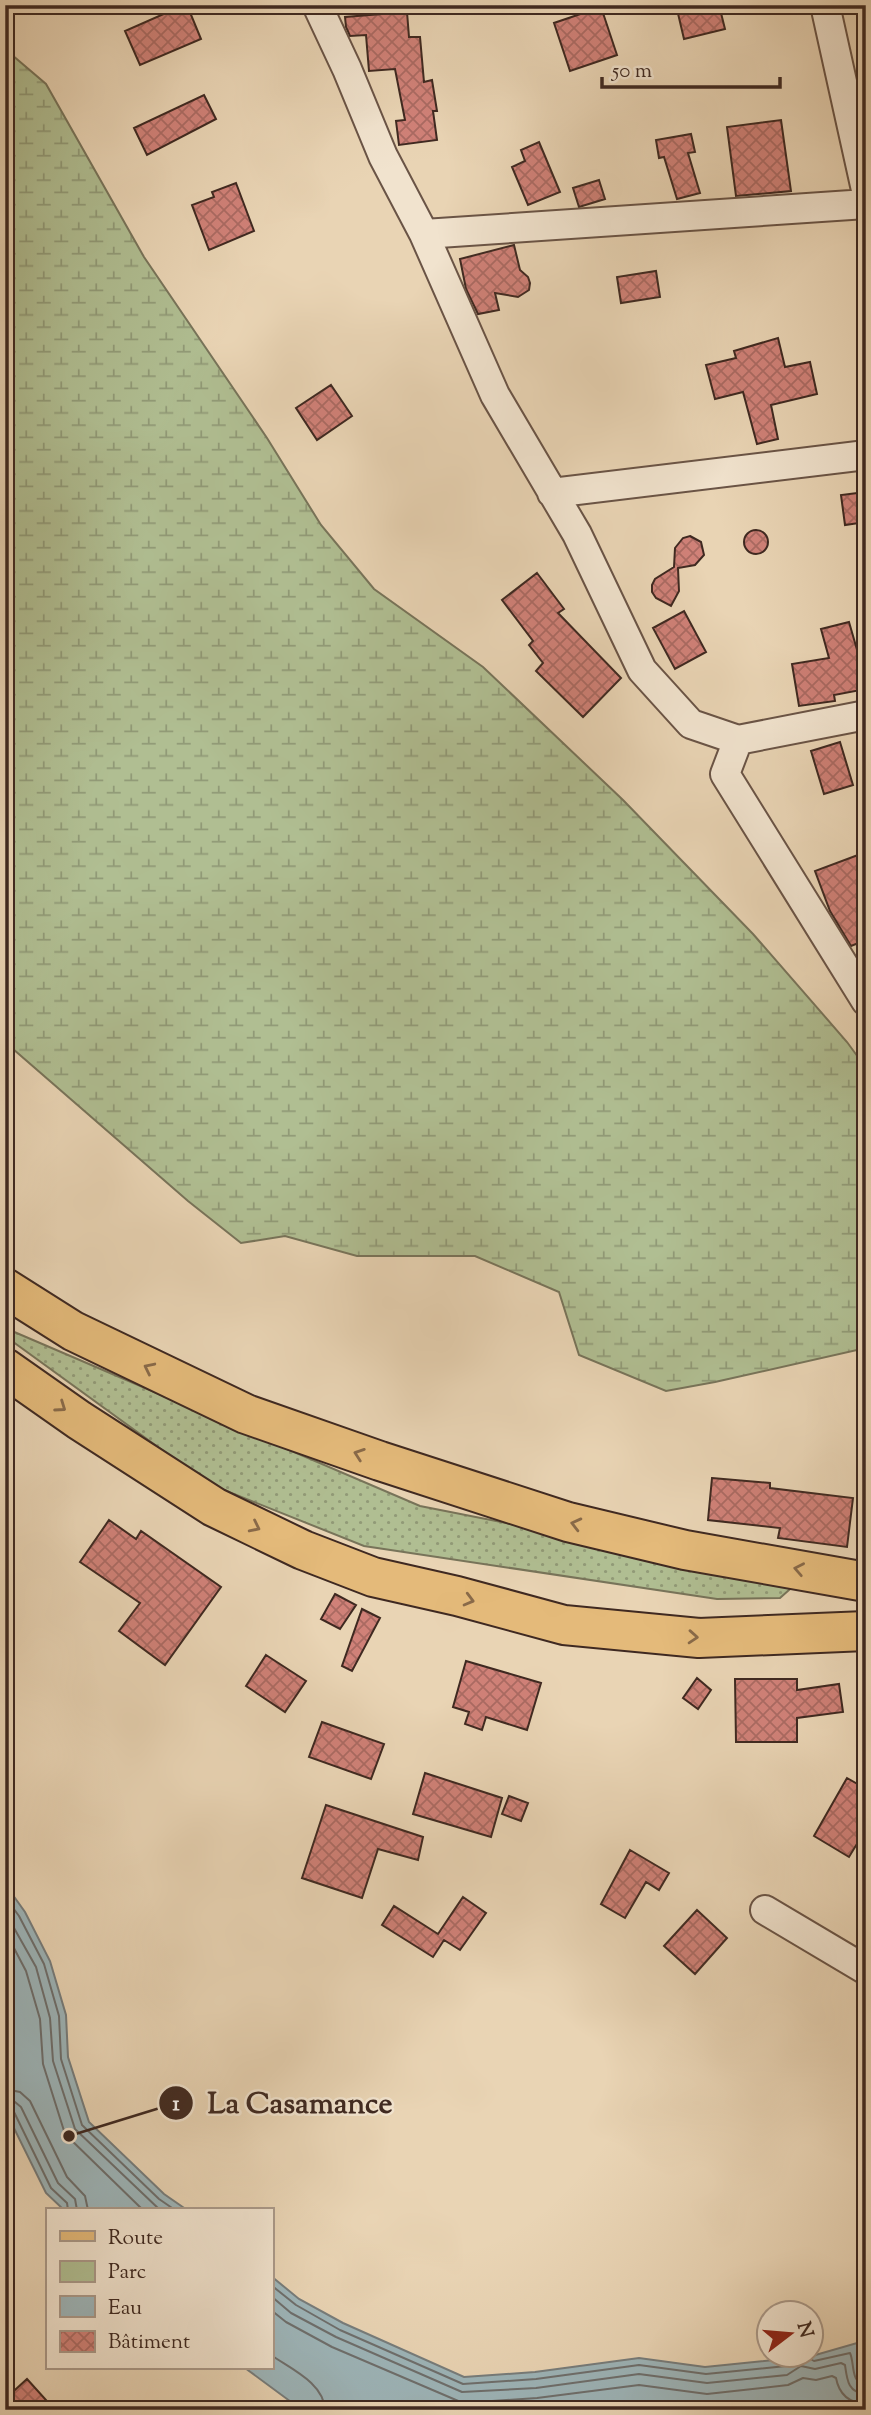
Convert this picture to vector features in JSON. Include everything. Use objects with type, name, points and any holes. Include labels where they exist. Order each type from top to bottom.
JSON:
[{"type":"main road","points":[[5,1288],[73,1331],[246,1414],[380,1461],[568,1522],[685,1550],[866,1582]]},
{"type":"main road","points":[[5,1368],[79,1420],[214,1507],[303,1550],[373,1577],[564,1625],[699,1639],[866,1631]]},
{"type":"street","points":[[825,5],[866,190]]},
{"type":"street","points":[[320,6],[383,156],[424,234],[495,395],[577,534],[642,670],[691,724],[738,740],[866,715]]},
{"type":"street","points":[[424,234],[866,204]]},
{"type":"street","points":[[552,493],[866,455]]},
{"type":"street","points":[[738,740],[725,774],[866,1001]]},
{"type":"street","points":[[765,1910],[866,1970]]},
{"type":"green space","points":[[5,49],[46,84],[144,257],[267,438],[321,525],[374,589],[483,667],[623,800],[753,934],[847,1042],[866,1068],[866,1348],[666,1391],[579,1355],[559,1292],[475,1256],[357,1256],[285,1236],[241,1243],[188,1201],[5,1042]]},
{"type":"green space","points":[[5,1328],[420,1506],[799,1581],[780,1598],[717,1599],[364,1546],[209,1484],[5,1336]]},
{"type":"water","points":[[5,1884],[25,1912],[50,1961],[66,2015],[68,2057],[89,2122],[164,2194],[184,2208],[62,2208],[46,2193],[5,2110]]},
{"type":"water","points":[[273,2278],[299,2299],[343,2323],[464,2377],[535,2372],[639,2358],[705,2367],[756,2362],[756,2370],[826,2370],[826,2352],[857,2343],[866,2410],[302,2410],[248,2370],[273,2370]]},
{"type":"building","points":[[187,5],[201,39],[140,65],[125,31]]},
{"type":"building","points":[[676,5],[719,5],[725,29],[684,39]]},
{"type":"building","points":[[601,7],[617,55],[570,71],[554,23]]},
{"type":"building","points":[[407,12],[409,37],[420,37],[424,82],[432,80],[437,111],[433,111],[437,140],[399,145],[396,121],[405,120],[395,69],[369,71],[366,35],[350,36],[345,17]]},
{"type":"building","points":[[204,95],[216,119],[147,155],[134,128]]},
{"type":"building","points":[[781,120],[791,191],[736,196],[727,127]]},
{"type":"building","points":[[691,134],[695,152],[688,153],[700,193],[677,199],[664,157],[659,158],[656,140]]},
{"type":"building","points":[[539,142],[560,192],[528,205],[512,167],[525,161],[521,150]]},
{"type":"building","points":[[599,180],[605,199],[579,207],[573,188]]},
{"type":"building","points":[[236,183],[254,231],[209,250],[192,205],[214,197],[212,192]]},
{"type":"building","points":[[514,245],[520,270],[530,283],[529,290],[518,297],[495,293],[499,310],[478,314],[466,289],[460,259]]},
{"type":"building","points":[[656,271],[660,297],[621,303],[617,277]]},
{"type":"building","points":[[778,338],[785,367],[810,362],[817,394],[771,405],[778,439],[757,444],[743,392],[715,399],[706,365],[736,358],[734,351]]},
{"type":"building","points":[[331,385],[352,416],[317,440],[296,408]]},
{"type":"building","points":[[866,492],[866,522],[845,525],[841,495]]},
{"type":"building","points":[[756,530],[764,534],[768,542],[764,550],[756,554],[748,550],[744,542],[748,534]]},
{"type":"building","points":[[690,536],[701,542],[704,555],[695,565],[678,568],[679,591],[671,606],[656,598],[652,585],[655,579],[674,567],[675,548],[683,538]]},
{"type":"building","points":[[537,573],[564,609],[558,613],[621,678],[583,717],[536,671],[543,663],[529,645],[533,641],[502,600]]},
{"type":"building","points":[[684,611],[706,652],[675,669],[653,628]]},
{"type":"building","points":[[849,622],[866,689],[834,695],[835,701],[799,706],[792,664],[829,658],[821,629]]},
{"type":"building","points":[[840,742],[853,785],[824,794],[811,751]]},
{"type":"building","points":[[866,852],[866,940],[851,946],[830,911],[815,871]]},
{"type":"building","points":[[712,1478],[770,1483],[770,1488],[853,1498],[847,1547],[778,1538],[780,1528],[708,1520]]},
{"type":"building","points":[[109,1520],[136,1539],[141,1531],[221,1587],[165,1665],[119,1631],[140,1603],[80,1562]]},
{"type":"building","points":[[335,1594],[356,1605],[340,1629],[321,1619]]},
{"type":"building","points":[[362,1609],[380,1618],[352,1671],[342,1666]]},
{"type":"building","points":[[266,1655],[306,1681],[285,1712],[246,1686]]},
{"type":"building","points":[[466,1661],[541,1683],[527,1730],[486,1717],[482,1730],[465,1724],[469,1712],[453,1707]]},
{"type":"building","points":[[697,1678],[711,1690],[698,1709],[683,1698]]},
{"type":"building","points":[[735,1679],[797,1679],[797,1690],[839,1684],[843,1712],[797,1718],[797,1742],[736,1742]]},
{"type":"building","points":[[322,1722],[384,1744],[371,1779],[309,1757]]},
{"type":"building","points":[[425,1773],[502,1798],[491,1837],[413,1814]]},
{"type":"building","points":[[847,1778],[866,1789],[866,1829],[849,1857],[814,1836]]},
{"type":"building","points":[[509,1796],[528,1803],[521,1821],[502,1814]]},
{"type":"building","points":[[326,1805],[423,1837],[418,1860],[378,1849],[362,1898],[302,1878]]},
{"type":"building","points":[[630,1850],[669,1873],[659,1890],[646,1882],[625,1918],[601,1904]]},
{"type":"building","points":[[463,1897],[486,1913],[460,1950],[444,1940],[433,1957],[382,1925],[394,1906],[438,1934]]},
{"type":"building","points":[[697,1910],[727,1938],[695,1974],[664,1946]]},
{"type":"building","points":[[27,2379],[55,2410],[16,2410],[6,2398]]},
{"type":"place","name":"La Casamance","points":[[69,2136]]}]
